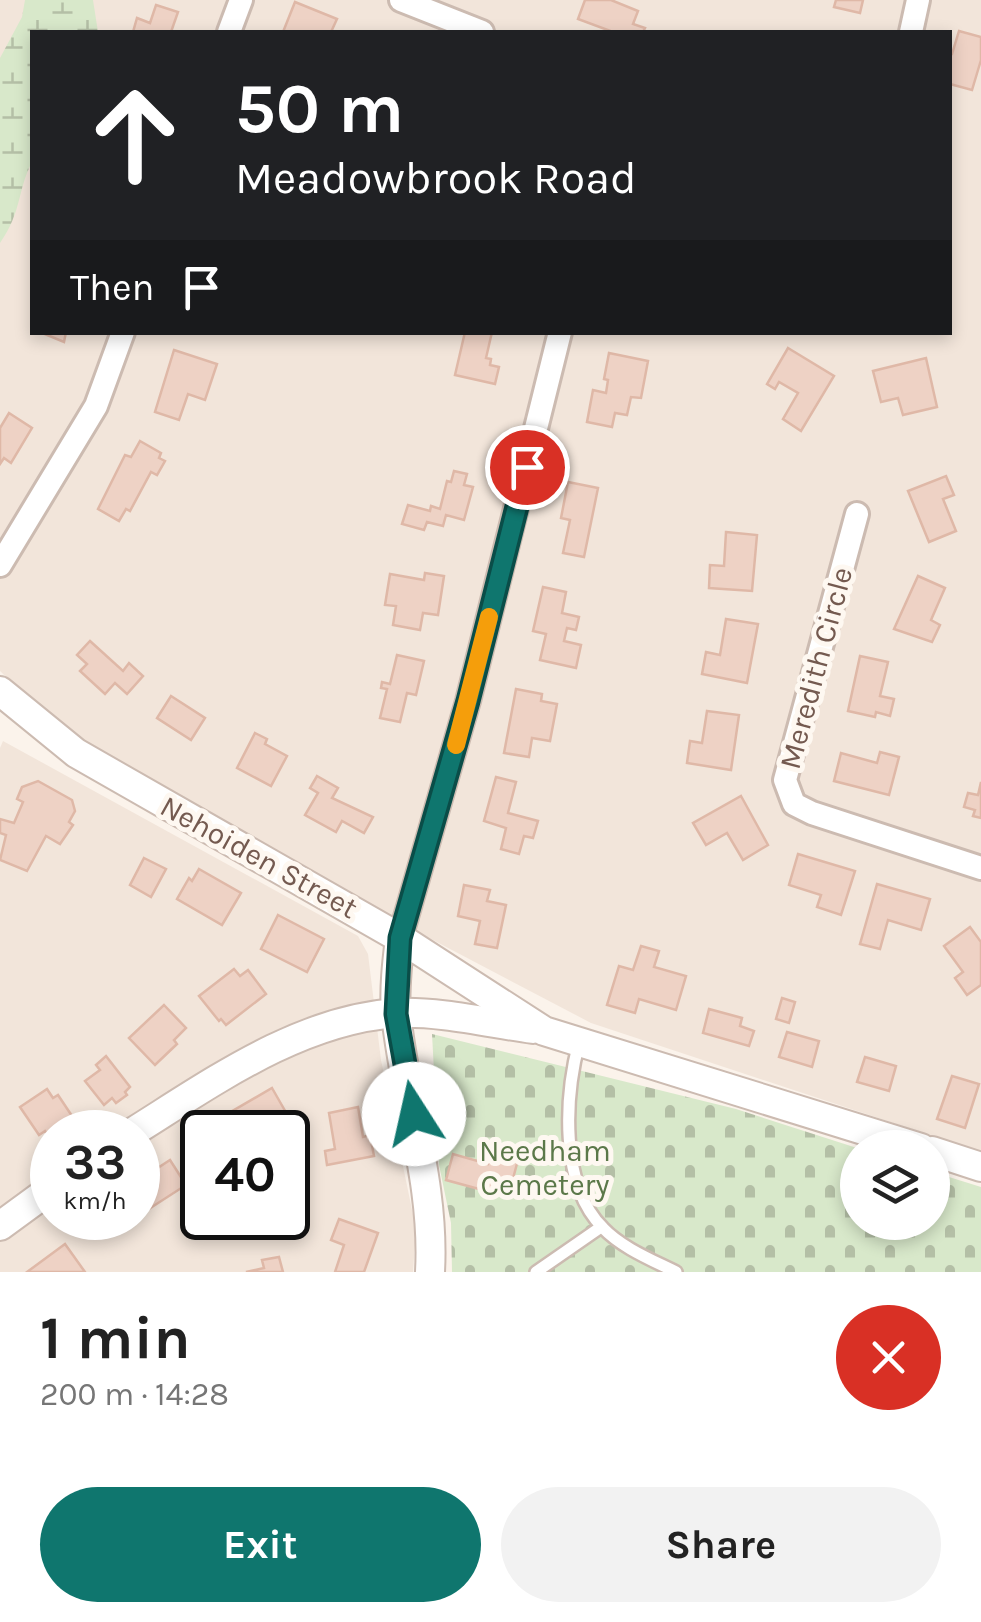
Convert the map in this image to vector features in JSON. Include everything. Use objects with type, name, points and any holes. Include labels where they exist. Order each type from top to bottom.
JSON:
[{"type":"street","points":[[229,30],[242,0]]},
{"type":"street","points":[[401,0],[477,30]]},
{"type":"street","points":[[911,30],[918,0]]},
{"type":"street","points":[[0,565],[96,406],[122,335]]},
{"type":"street","points":[[430,1272],[430,1208],[396,1014],[400,938],[468,701],[559,335]]},
{"type":"street","name":"Meredith Circle","points":[[858,514],[784,780],[794,804],[812,813],[981,868]]},
{"type":"street","name":"Nehoiden Street","points":[[0,691],[76,753],[400,938],[544,1030],[863,1130]]},
{"type":"street","points":[[160,1115],[231,1070],[312,1032],[396,1014],[544,1030]]},
{"type":"street","points":[[950,1157],[981,1167]]},
{"type":"street","points":[[0,1226],[30,1204]]},
{"type":"lane","points":[[579,1042],[569,1089],[569,1135],[588,1206],[601,1227],[676,1272]]},
{"type":"lane","points":[[536,1272],[601,1227]]},
{"type":"shaded area","points":[[0,0],[981,0],[981,1152],[950,1142],[950,1130],[914,1130],[591,1023],[336,889],[53,722],[0,671]]},
{"type":"shaded area","points":[[3,741],[358,936],[368,954],[381,1060],[416,1229],[413,1272],[0,1272]]},
{"type":"green space","points":[[25,0],[93,0],[98,30],[30,30],[30,167],[12,221],[0,243],[0,58],[22,17]]},
{"type":"green space","name":"Needham Cemetery","points":[[432,1034],[736,1109],[840,1143],[840,1240],[950,1240],[950,1177],[981,1187],[981,1272],[452,1272],[451,1223],[439,1165]]},
{"type":"building","points":[[585,0],[611,0],[638,11],[633,24],[645,28],[608,30],[578,19]]},
{"type":"building","points":[[836,0],[863,0],[860,13],[834,7]]},
{"type":"building","points":[[295,2],[337,19],[332,30],[284,30]]},
{"type":"building","points":[[156,5],[178,12],[172,30],[134,30],[137,18],[150,23]]},
{"type":"building","points":[[959,31],[981,37],[981,60],[972,90],[952,85],[952,54]]},
{"type":"building","points":[[47,335],[65,335],[64,342]]},
{"type":"building","points":[[464,335],[491,335],[486,358],[491,359],[490,365],[499,367],[495,384],[455,375]]},
{"type":"building","points":[[788,348],[834,376],[801,431],[783,419],[798,393],[779,382],[775,389],[767,384]]},
{"type":"building","points":[[174,350],[217,364],[205,400],[188,394],[179,420],[155,412]]},
{"type":"building","points":[[609,353],[648,361],[641,398],[631,397],[627,415],[615,413],[612,427],[587,422],[593,390],[606,393],[608,380],[604,379]]},
{"type":"building","points":[[926,358],[937,407],[903,415],[898,398],[881,402],[873,371]]},
{"type":"building","points":[[9,413],[32,428],[11,463],[4,458],[0,464],[0,428]]},
{"type":"building","points":[[140,441],[161,453],[159,458],[165,461],[157,475],[151,472],[130,511],[126,509],[119,521],[98,509],[125,455],[131,457]]},
{"type":"building","points":[[454,471],[467,474],[464,485],[473,487],[464,520],[446,515],[443,526],[427,522],[424,530],[402,524],[408,505],[430,511],[431,506],[440,509],[447,481],[451,482]]},
{"type":"building","points":[[946,476],[954,495],[943,499],[956,531],[929,542],[908,491]]},
{"type":"building","points":[[568,482],[598,488],[584,557],[563,553],[570,520],[561,518]]},
{"type":"building","points":[[726,532],[757,535],[752,591],[709,588],[710,565],[724,566]]},
{"type":"building","points":[[425,573],[444,576],[438,615],[423,613],[420,630],[393,625],[396,606],[385,605],[390,574],[424,580]]},
{"type":"building","points":[[918,576],[945,588],[931,620],[940,625],[932,642],[894,629]]},
{"type":"building","points":[[543,587],[566,592],[562,613],[579,617],[576,630],[567,628],[564,641],[581,645],[576,668],[540,660],[546,634],[533,631]]},
{"type":"building","points":[[726,619],[758,624],[747,683],[702,674],[706,652],[720,655]]},
{"type":"building","points":[[90,641],[123,671],[129,663],[143,676],[127,694],[115,683],[105,694],[80,671],[87,664],[77,655]]},
{"type":"building","points":[[397,655],[424,661],[416,695],[407,693],[400,722],[380,718],[387,689],[381,688],[382,682],[390,684]]},
{"type":"building","points":[[860,656],[888,662],[880,696],[894,699],[890,716],[848,711]]},
{"type":"building","points":[[516,689],[542,694],[541,701],[557,704],[550,741],[532,738],[529,757],[504,753]]},
{"type":"building","points":[[171,696],[205,718],[191,740],[157,718]]},
{"type":"building","points":[[707,711],[739,715],[731,770],[687,763],[690,741],[702,743]]},
{"type":"building","points":[[255,733],[267,739],[265,744],[287,756],[271,786],[237,768]]},
{"type":"building","points":[[880,752],[899,757],[889,795],[834,781],[841,753],[877,763]]},
{"type":"building","points":[[317,776],[338,788],[332,798],[373,817],[364,833],[342,821],[336,832],[305,815],[318,793],[310,788]]},
{"type":"building","points":[[496,777],[516,782],[508,813],[538,821],[533,838],[524,836],[519,854],[501,849],[506,828],[484,821]]},
{"type":"building","points":[[38,781],[72,800],[75,811],[69,822],[73,825],[60,844],[46,836],[27,871],[0,860],[6,835],[0,833],[0,819],[14,823],[23,802],[17,799],[22,787]]},
{"type":"building","points":[[981,782],[981,818],[973,816],[975,810],[964,807],[968,793],[978,795]]},
{"type":"building","points":[[741,796],[768,845],[743,860],[727,833],[706,845],[693,823]]},
{"type":"building","points":[[798,854],[855,871],[841,915],[817,907],[821,895],[789,885]]},
{"type":"building","points":[[144,858],[166,869],[151,897],[130,885]]},
{"type":"building","points":[[199,869],[241,893],[222,925],[177,899]]},
{"type":"building","points":[[877,884],[930,899],[921,930],[888,920],[880,949],[860,944]]},
{"type":"building","points":[[464,885],[490,890],[487,901],[506,905],[497,948],[475,944],[480,921],[458,916]]},
{"type":"building","points":[[278,915],[324,939],[307,972],[261,949]]},
{"type":"building","points":[[970,927],[981,942],[981,985],[967,995],[955,978],[963,972],[944,946]]},
{"type":"building","points":[[641,946],[659,951],[654,967],[686,976],[676,1010],[639,999],[635,1013],[607,1005],[619,966],[633,970]]},
{"type":"building","points":[[234,969],[240,976],[248,970],[266,994],[226,1025],[199,996]]},
{"type":"building","points":[[782,998],[795,1002],[789,1023],[776,1019]]},
{"type":"building","points":[[164,1005],[186,1028],[174,1040],[177,1044],[155,1065],[129,1038]]},
{"type":"building","points":[[709,1009],[742,1018],[740,1026],[754,1031],[749,1046],[703,1033]]},
{"type":"building","points":[[787,1032],[819,1041],[812,1067],[779,1057]]},
{"type":"building","points":[[106,1056],[130,1087],[127,1095],[116,1103],[112,1098],[104,1105],[85,1081],[100,1070],[96,1065]]},
{"type":"building","points":[[865,1057],[896,1066],[889,1091],[857,1082]]},
{"type":"building","points":[[952,1076],[979,1084],[965,1128],[937,1119]]},
{"type":"building","points":[[272,1088],[285,1110],[234,1110]]},
{"type":"building","points":[[47,1089],[53,1098],[58,1095],[68,1110],[30,1110],[30,1122],[20,1107]]},
{"type":"building","points":[[358,1107],[363,1137],[370,1135],[374,1156],[327,1165],[325,1151],[335,1149],[329,1113]]},
{"type":"building","points":[[491,1153],[518,1160],[508,1197],[446,1180],[453,1154],[488,1164]]},
{"type":"building","points":[[170,1160],[180,1176],[180,1189],[160,1202],[160,1167]]},
{"type":"building","points":[[339,1219],[378,1233],[364,1272],[335,1272],[344,1245],[331,1240]]},
{"type":"building","points":[[65,1244],[85,1272],[27,1272]]},
{"type":"building","points":[[279,1257],[283,1272],[246,1272],[264,1268],[262,1260]]},
{"type":"slow traffic","points":[[456,745],[489,617]]},
{"type":"route","points":[[414,1114],[396,1014],[400,938],[468,701],[527,467]]}]
